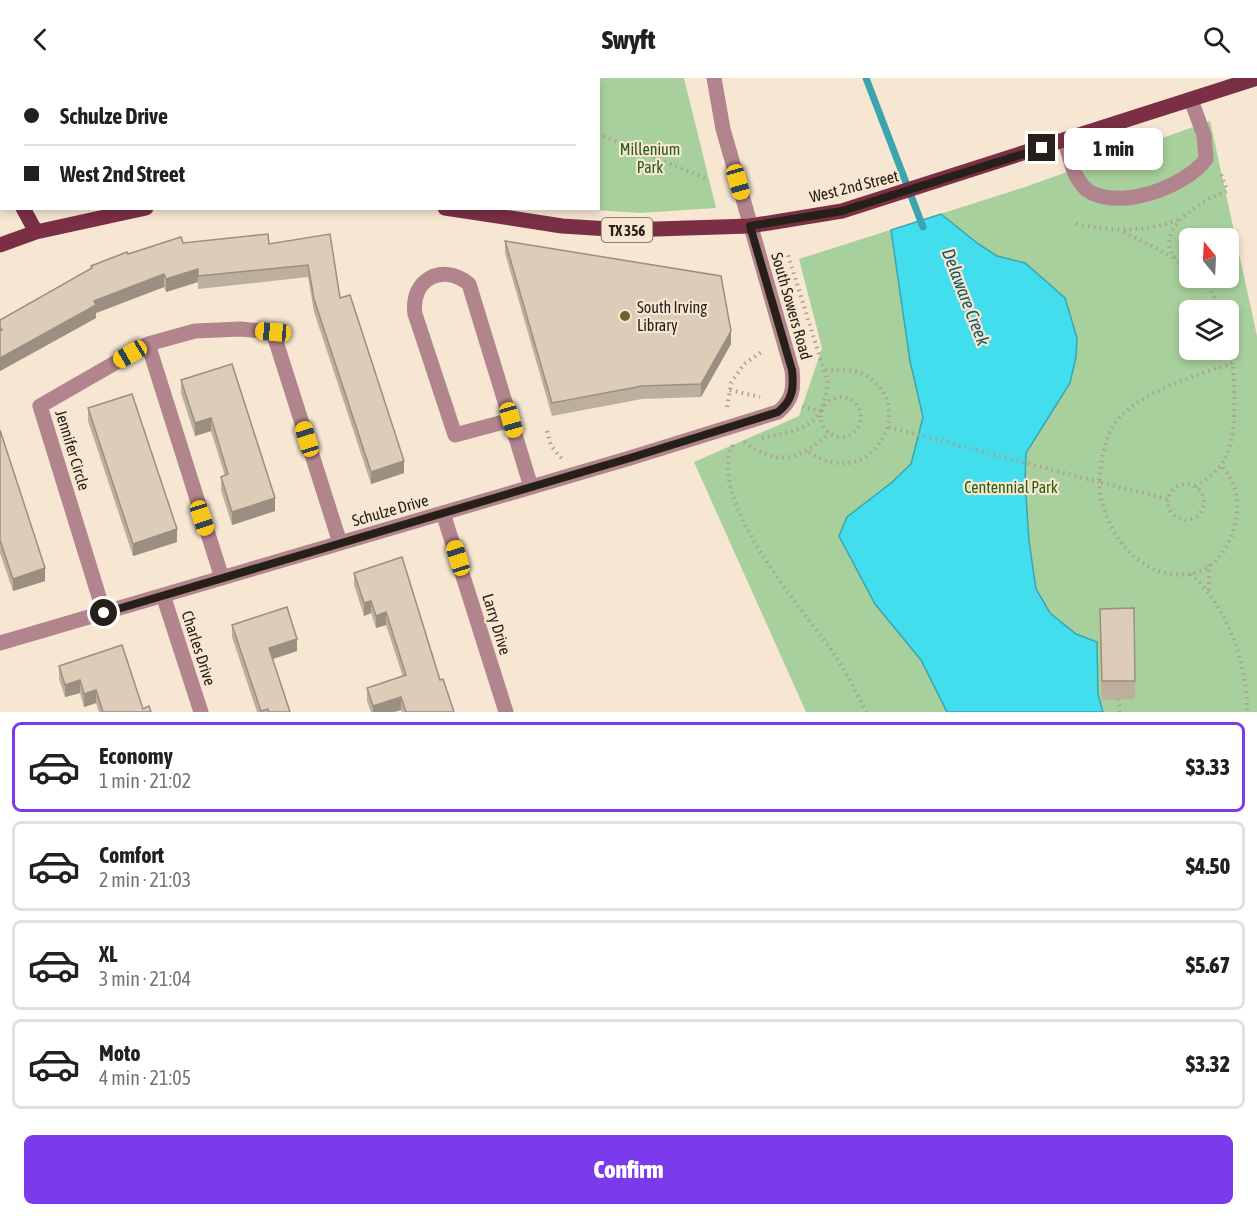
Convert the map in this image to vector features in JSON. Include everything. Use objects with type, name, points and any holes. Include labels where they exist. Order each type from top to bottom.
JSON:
[{"type":"main road","name":"West 2nd Street","points":[[458,210],[562,226],[625,230],[750,226],[842,211],[1257,78]]},
{"type":"main road","points":[[25,210],[36,232]]},
{"type":"main road","points":[[0,245],[36,232],[137,210]]},
{"type":"street","name":"South Sowers Road","points":[[714,78],[723,129],[792,370],[794,388],[788,404]]},
{"type":"street","points":[[1065,141],[1077,178],[1092,193],[1108,197],[1135,196],[1160,190],[1184,179],[1199,168],[1206,159],[1204,135],[1191,100]]},
{"type":"street","points":[[511,420],[455,435],[415,314],[416,293],[429,277],[450,273],[469,284],[511,420],[531,487]]},
{"type":"street","name":"Jennifer Circle","points":[[104,613],[40,406],[148,344],[195,331],[240,329],[273,332],[340,543]]},
{"type":"street","points":[[148,344],[222,578]]},
{"type":"street","name":"Schulze Drive","points":[[0,643],[763,418],[788,404]]},
{"type":"street","name":"Larry Drive","points":[[443,513],[506,712]]},
{"type":"street","name":"Charles Drive","points":[[164,595],[201,712]]},
{"type":"path","points":[[600,135],[707,179]]},
{"type":"path","points":[[1076,224],[1121,231],[1148,229],[1179,219],[1210,198],[1227,191],[1220,171],[1206,159]]},
{"type":"path","points":[[1174,258],[1170,245],[1172,232],[1179,219]]},
{"type":"path","points":[[1121,231],[1179,261]]},
{"type":"path","points":[[787,252],[820,363],[824,369],[852,370],[872,380],[887,403],[889,427],[878,447],[860,461],[831,463],[809,452]]},
{"type":"path","points":[[717,410],[728,407],[730,390],[744,364],[763,351]]},
{"type":"path","points":[[1196,487],[1221,465],[1232,435],[1234,408],[1233,360]]},
{"type":"path","points":[[1221,465],[1231,478],[1236,493],[1237,510],[1231,539],[1220,555],[1209,565],[1191,574],[1160,570],[1144,564],[1128,551],[1105,515],[1099,482],[1103,453],[1112,428],[1123,414],[1159,391],[1233,363]]},
{"type":"path","points":[[730,390],[766,399]]},
{"type":"path","points":[[840,397],[853,400],[861,412],[860,425],[850,435],[837,436],[830,433],[822,421],[825,406],[840,397]]},
{"type":"path","points":[[889,427],[1167,499]]},
{"type":"path","points":[[547,432],[551,446],[562,459],[572,456]]},
{"type":"path","points":[[744,442],[771,457],[783,458],[809,452],[830,433]]},
{"type":"path","points":[[733,445],[727,456],[726,469],[754,541],[775,577],[841,665],[866,712]]},
{"type":"path","points":[[1190,484],[1196,487],[1204,499],[1204,506],[1196,518],[1189,520],[1175,517],[1167,506],[1167,499],[1175,487],[1190,484]]},
{"type":"path","points":[[1209,565],[1209,591]]},
{"type":"path","points":[[1191,574],[1209,591],[1227,622],[1247,690],[1247,712]]},
{"type":"path","points":[[1118,699],[1120,712]]},
{"type":"green space","name":"Millenium Park","points":[[600,78],[684,78],[716,208],[640,213],[594,210],[600,210]]},
{"type":"green space","name":"Centennial Park","points":[[1210,121],[1233,228],[1179,228],[1179,288],[1239,288],[1239,254],[1257,336],[1257,712],[806,712],[694,462],[799,416],[822,348],[799,259],[1025,187]]},
{"type":"water","points":[[941,214],[997,256],[1025,263],[1065,298],[1077,338],[1076,357],[1070,383],[1026,453],[1025,480],[1029,541],[1036,589],[1050,613],[1076,634],[1097,642],[1098,694],[1103,712],[947,712],[921,660],[875,604],[839,536],[847,517],[891,483],[911,464],[923,417],[910,361],[891,230]]},
{"type":"building","points":[[268,234],[269,244],[330,234],[340,298],[350,295],[404,461],[371,472],[314,299],[308,265],[198,276],[198,269],[166,279],[164,274],[94,301],[96,305],[0,358],[0,330],[2,330],[0,320],[92,268],[91,266],[127,252],[128,254],[181,237],[183,243]]},
{"type":"building","name":"South Irving Library","points":[[505,241],[721,276],[731,331],[701,384],[642,386],[552,403]]},
{"type":"building","points":[[232,364],[275,498],[232,512],[221,477],[228,474],[211,418],[195,423],[181,380]]},
{"type":"building","points":[[132,394],[177,529],[133,544],[88,408]]},
{"type":"building","points":[[0,430],[45,568],[13,579],[0,540]]},
{"type":"building","points":[[402,557],[440,680],[443,679],[454,712],[406,712],[401,697],[373,706],[367,688],[406,675],[386,612],[376,616],[371,601],[364,603],[354,573]]},
{"type":"building","points":[[287,607],[297,639],[269,648],[290,712],[269,712],[268,709],[261,711],[232,625]]},
{"type":"building","points":[[1134,608],[1135,681],[1102,681],[1100,609]]},
{"type":"building","points":[[122,645],[143,709],[149,706],[151,712],[103,712],[96,690],[84,694],[80,680],[65,685],[59,666]]},
{"type":"waterway","name":"Delaware Creek","points":[[866,78],[923,227]]},
{"type":"place","name":"South Irving Library","points":[[625,316]]},
{"type":"route","points":[[104,613],[778,412],[788,404],[794,388],[792,370],[750,226],[842,211],[1042,148]]}]
